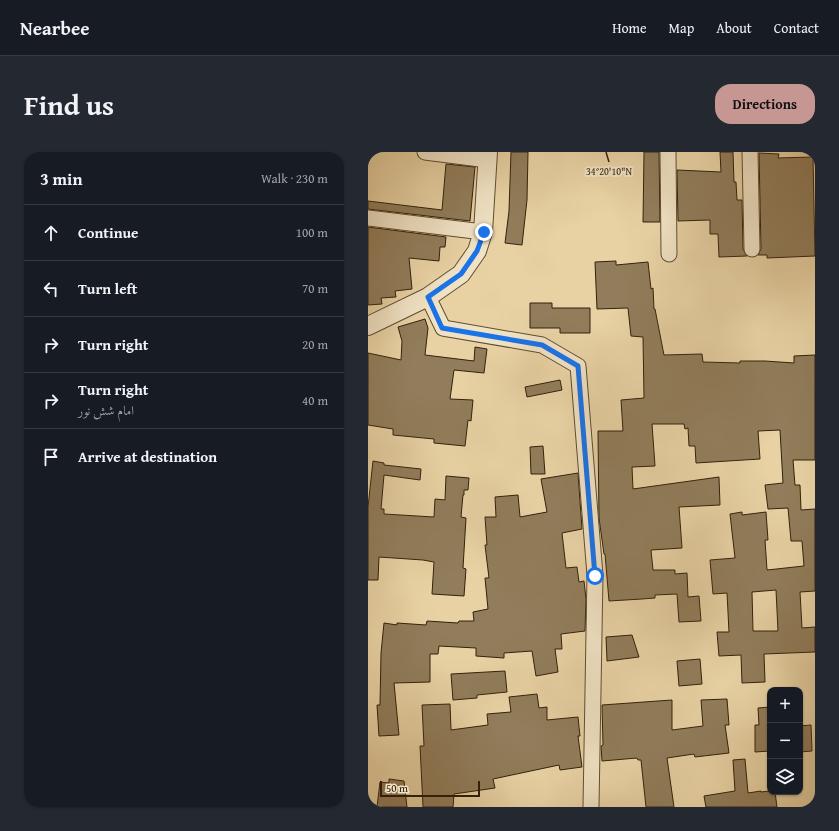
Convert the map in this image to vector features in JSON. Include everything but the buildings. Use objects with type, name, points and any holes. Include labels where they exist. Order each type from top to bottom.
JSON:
[{"type":"street","points":[[368,326],[428,297],[461,274],[477,251],[484,232],[488,156],[425,152]]},
{"type":"street","points":[[668,152],[669,254]]},
{"type":"street","points":[[750,152],[752,249]]},
{"type":"street","points":[[368,218],[484,232]]},
{"type":"street","points":[[428,297],[442,328],[542,345],[578,366],[595,576],[591,807]]},
{"type":"route","points":[[484,232],[477,251],[461,274],[428,297],[442,328],[542,345],[578,366],[595,576]]}]
